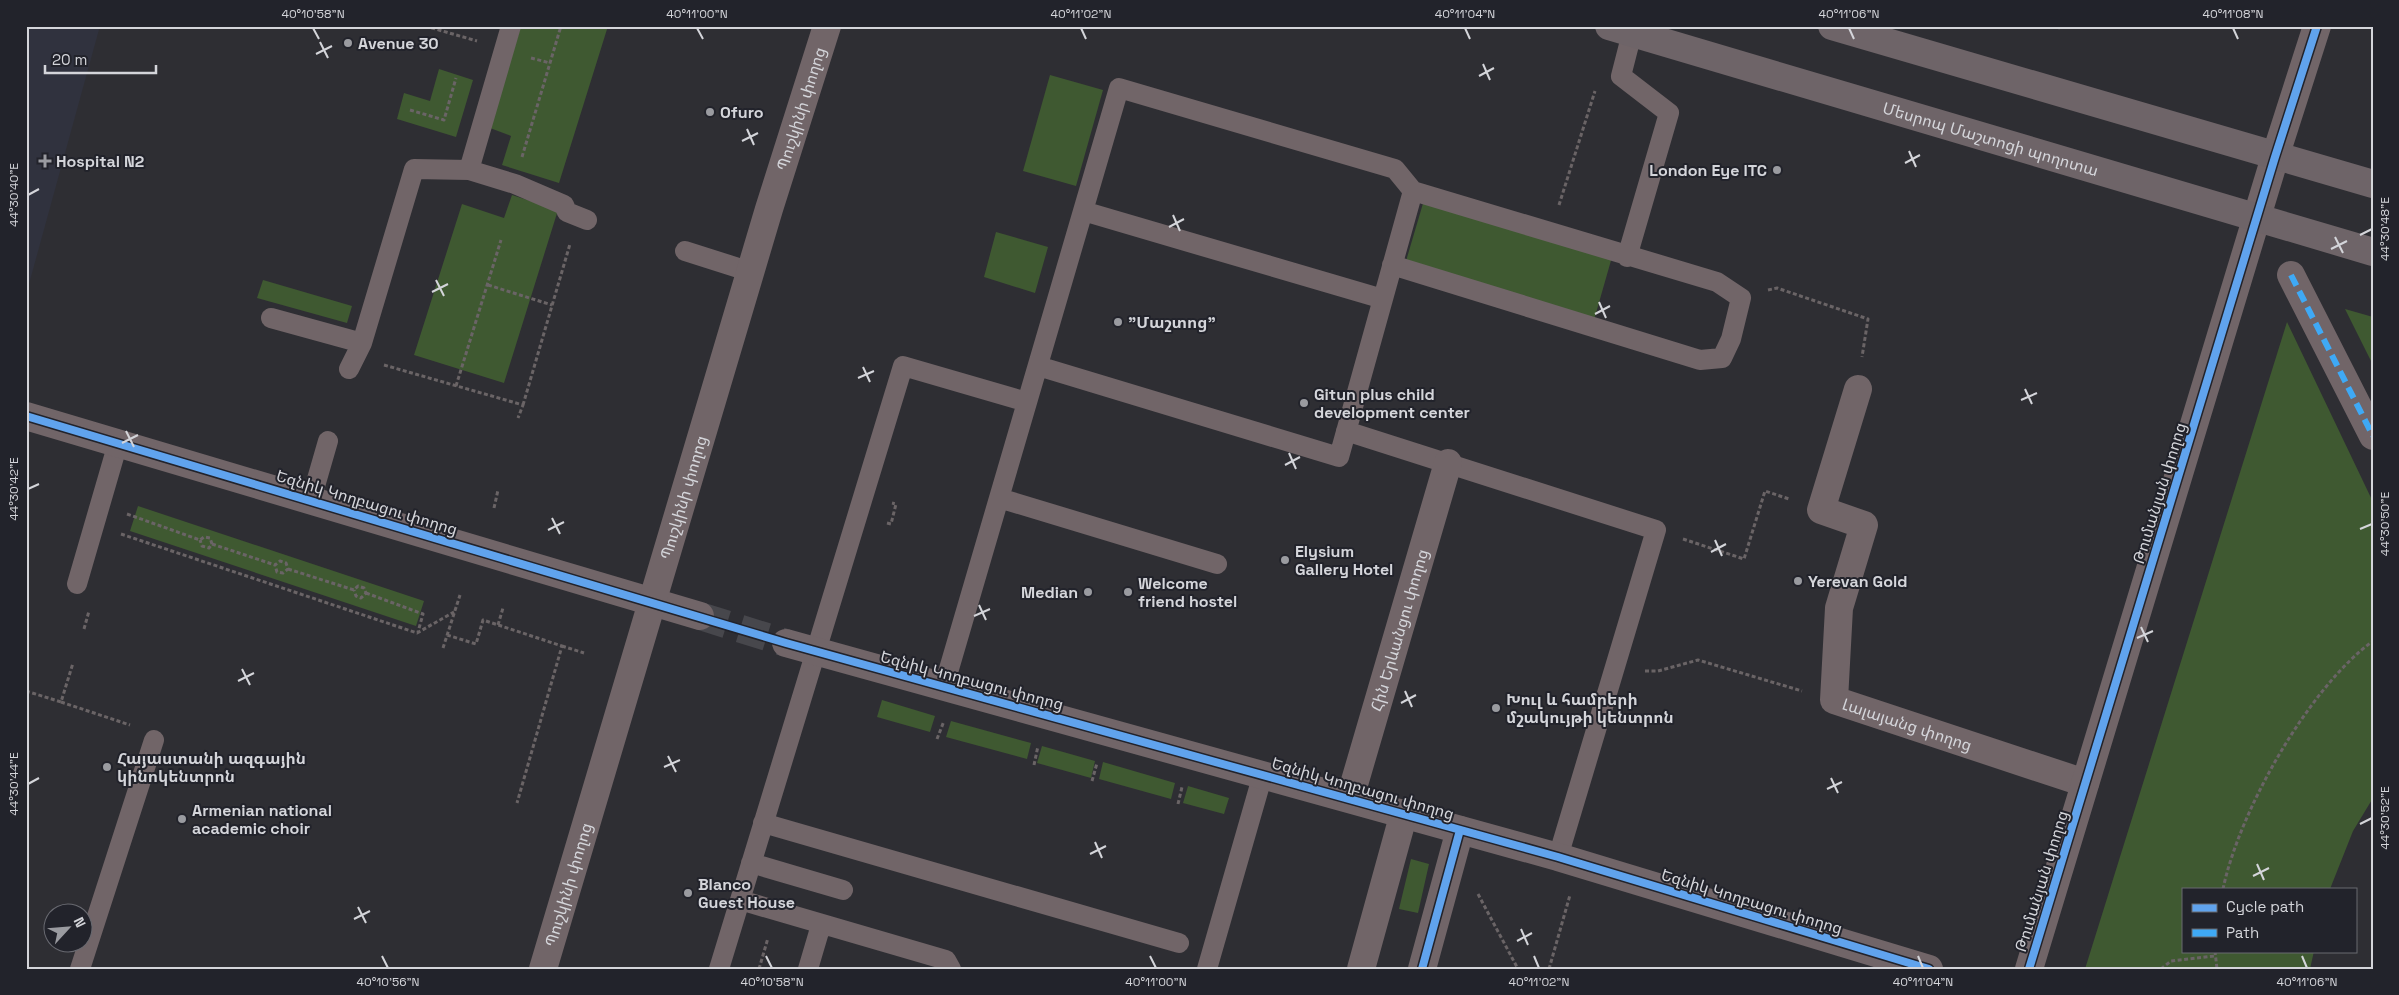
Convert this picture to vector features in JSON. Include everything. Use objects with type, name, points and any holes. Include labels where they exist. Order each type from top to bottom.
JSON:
[{"type":"highway","points":[[1847,28],[2275,157],[2373,184]]},
{"type":"highway","name":"Մեսրոպ Մաշտոցի պողոտա","points":[[1620,30],[2373,252]]},
{"type":"street","name":"Պուշկինի փողոց","points":[[543,969],[751,272],[768,209],[827,26]]},
{"type":"street","name":"Թումանյան փողոց","points":[[2028,969],[2275,157],[2317,26]]},
{"type":"street","points":[[2291,275],[2373,436]]},
{"type":"street","points":[[1821,510],[1858,389]]},
{"type":"street","name":"Եզնիկ Կողբացու փողոց","points":[[26,416],[700,616]]},
{"type":"street","name":"Հին Երևանցու փողոց","points":[[1350,798],[1448,463]]},
{"type":"street","name":"Լալայանց փողոց","points":[[1821,510],[1864,525],[1839,608],[1834,700],[2085,783]]},
{"type":"street","name":"Եզնիկ Կողբացու փողոց","points":[[786,643],[815,651],[945,699],[1263,774],[1558,857],[1929,969]]},
{"type":"street","points":[[1361,969],[1404,813]]},
{"type":"street","points":[[1422,969],[1460,830]]},
{"type":"lane","points":[[468,170],[511,26]]},
{"type":"lane","points":[[1620,30],[1621,76],[1669,114],[1627,257]]},
{"type":"lane","points":[[945,699],[999,498],[1119,88],[1395,168],[1413,191],[1627,257],[1717,282],[1741,298],[1731,339],[1722,358],[1700,360],[1392,266]]},
{"type":"lane","points":[[271,318],[355,356],[414,169],[468,170],[514,184],[564,205],[566,212],[583,218]]},
{"type":"lane","points":[[1038,366],[1339,457],[1413,191]]},
{"type":"lane","points":[[1083,211],[1383,299]]},
{"type":"lane","points":[[686,251],[751,272]]},
{"type":"lane","points":[[719,969],[903,366],[1027,402]]},
{"type":"lane","points":[[1346,431],[1656,530],[1558,857]]},
{"type":"lane","points":[[311,500],[328,442]]},
{"type":"lane","points":[[77,584],[118,443]]},
{"type":"lane","points":[[999,498],[1217,564]]},
{"type":"lane","points":[[80,969],[153,742]]},
{"type":"lane","points":[[1207,969],[1263,774]]},
{"type":"lane","points":[[763,823],[1179,943]]},
{"type":"lane","points":[[751,863],[843,890]]},
{"type":"lane","points":[[740,900],[946,960],[951,969]]},
{"type":"lane","points":[[808,969],[821,925]]},
{"type":"path","points":[[514,184],[561,26]]},
{"type":"path","points":[[410,110],[444,120],[456,78]]},
{"type":"path","points":[[1550,233],[1596,90]]},
{"type":"path","points":[[518,418],[552,305],[583,218]]},
{"type":"path","points":[[456,386],[501,240]]},
{"type":"path","points":[[488,285],[552,305]]},
{"type":"path","points":[[1741,298],[1777,288],[1868,318],[1858,389]]},
{"type":"path","points":[[355,356],[522,405]]},
{"type":"path","points":[[494,508],[498,490]]},
{"type":"path","points":[[1656,530],[1744,559],[1765,490],[1821,510]]},
{"type":"path","points":[[890,524],[896,504]]},
{"type":"path","points":[[123,520],[125,514],[200,540],[204,537],[210,538],[212,544]]},
{"type":"path","points":[[121,527],[119,533],[417,633],[454,612]]},
{"type":"path","points":[[200,540],[202,546],[209,548],[212,544]]},
{"type":"path","points":[[212,544],[276,565]]},
{"type":"path","points":[[276,565],[280,561],[286,563],[288,569]]},
{"type":"path","points":[[276,565],[278,572],[283,573],[288,569]]},
{"type":"path","points":[[288,569],[354,590]]},
{"type":"path","points":[[354,590],[358,586],[364,588],[366,594]]},
{"type":"path","points":[[354,590],[356,596],[362,598],[366,594]]},
{"type":"path","points":[[366,594],[423,614],[417,633]]},
{"type":"path","points":[[443,648],[460,595]]},
{"type":"path","points":[[498,625],[502,608]]},
{"type":"path","points":[[447,635],[476,644],[484,620],[584,653]]},
{"type":"path","points":[[2223,888],[2253,802],[2296,729],[2330,682],[2373,641]]},
{"type":"path","points":[[517,803],[562,646]]},
{"type":"path","points":[[1614,670],[1658,671],[1698,660],[1834,700]]},
{"type":"path","points":[[61,702],[73,663]]},
{"type":"path","points":[[26,691],[142,728],[138,740],[153,742]]},
{"type":"path","points":[[937,739],[945,699]]},
{"type":"path","points":[[1034,765],[1039,738]]},
{"type":"path","points":[[1092,781],[1099,755]]},
{"type":"path","points":[[1178,804],[1184,780]]},
{"type":"path","points":[[1549,969],[1572,887]]},
{"type":"path","points":[[1478,893],[1518,969]]},
{"type":"path","points":[[2161,969],[2171,961],[2215,954],[2217,969]]},
{"type":"shaded area","name":"Hospital N2","points":[[26,26],[100,26],[26,295]]},
{"type":"green space","points":[[521,26],[608,26],[559,183],[502,165],[511,136],[490,128]]},
{"type":"green space","points":[[439,69],[473,80],[456,137],[397,119],[404,93],[430,101]]},
{"type":"green space","points":[[1050,75],[1103,90],[1076,186],[1023,171]]},
{"type":"green space","points":[[512,195],[558,210],[504,383],[414,355],[462,204],[504,218]]},
{"type":"green space","points":[[1424,200],[1612,257],[1594,320],[1406,261]]},
{"type":"green space","points":[[996,232],[1048,247],[1035,293],[984,277]]},
{"type":"green space","points":[[263,280],[352,306],[347,323],[257,298]]},
{"type":"green space","points":[[2345,309],[2373,317],[2373,365]]},
{"type":"green space","points":[[2287,322],[2373,502],[2373,798],[2353,831],[2330,888],[2182,888],[2182,952],[2314,952],[2310,969],[2085,969]]},
{"type":"green space","points":[[138,506],[424,601],[416,626],[130,531]]},
{"type":"green space","points":[[882,700],[935,716],[930,732],[877,717]]},
{"type":"green space","points":[[951,721],[1031,743],[1027,759],[946,737]]},
{"type":"green space","points":[[1042,746],[1095,761],[1091,778],[1037,763]]},
{"type":"green space","points":[[1103,762],[1175,783],[1171,799],[1099,779]]},
{"type":"green space","points":[[1188,786],[1229,798],[1224,814],[1183,803]]},
{"type":"green space","points":[[1411,859],[1429,864],[1418,913],[1399,909]]},
{"type":"tunnel","points":[[700,616],[786,643]]},
{"type":"marked path","points":[[2291,275],[2373,436]]},
{"type":"cycle path","points":[[2029,969],[2275,157],[2317,26]]},
{"type":"cycle path","points":[[26,416],[786,643],[1558,857],[1929,969]]},
{"type":"cycle path","points":[[1422,969],[1460,830]]},
{"type":"place","name":"Avenue 30","points":[[348,43]]},
{"type":"place","name":"Ofuro","points":[[710,112]]},
{"type":"place","name":"Hospital N2","points":[[45,161]]},
{"type":"place","name":"London Eye ITC","points":[[1777,170]]},
{"type":"place","name":"\"Մաշտոց\"","points":[[1118,322]]},
{"type":"place","name":"Gitun plus child development center","points":[[1304,403]]},
{"type":"place","name":"Elysium Gallery Hotel","points":[[1285,560]]},
{"type":"place","name":"Yerevan Gold","points":[[1798,581]]},
{"type":"place","name":"Median","points":[[1088,592]]},
{"type":"place","name":"Welcome friend hostel","points":[[1128,592]]},
{"type":"place","name":"Խուլ և համրերի մշակույթի կենտրոն","points":[[1496,708]]},
{"type":"place","name":"Հայաստանի ազգային կինոկենտրոն","points":[[107,767]]},
{"type":"place","name":"Armenian national academic choir","points":[[182,819]]},
{"type":"place","name":"Blanco Guest House","points":[[688,893]]}]
